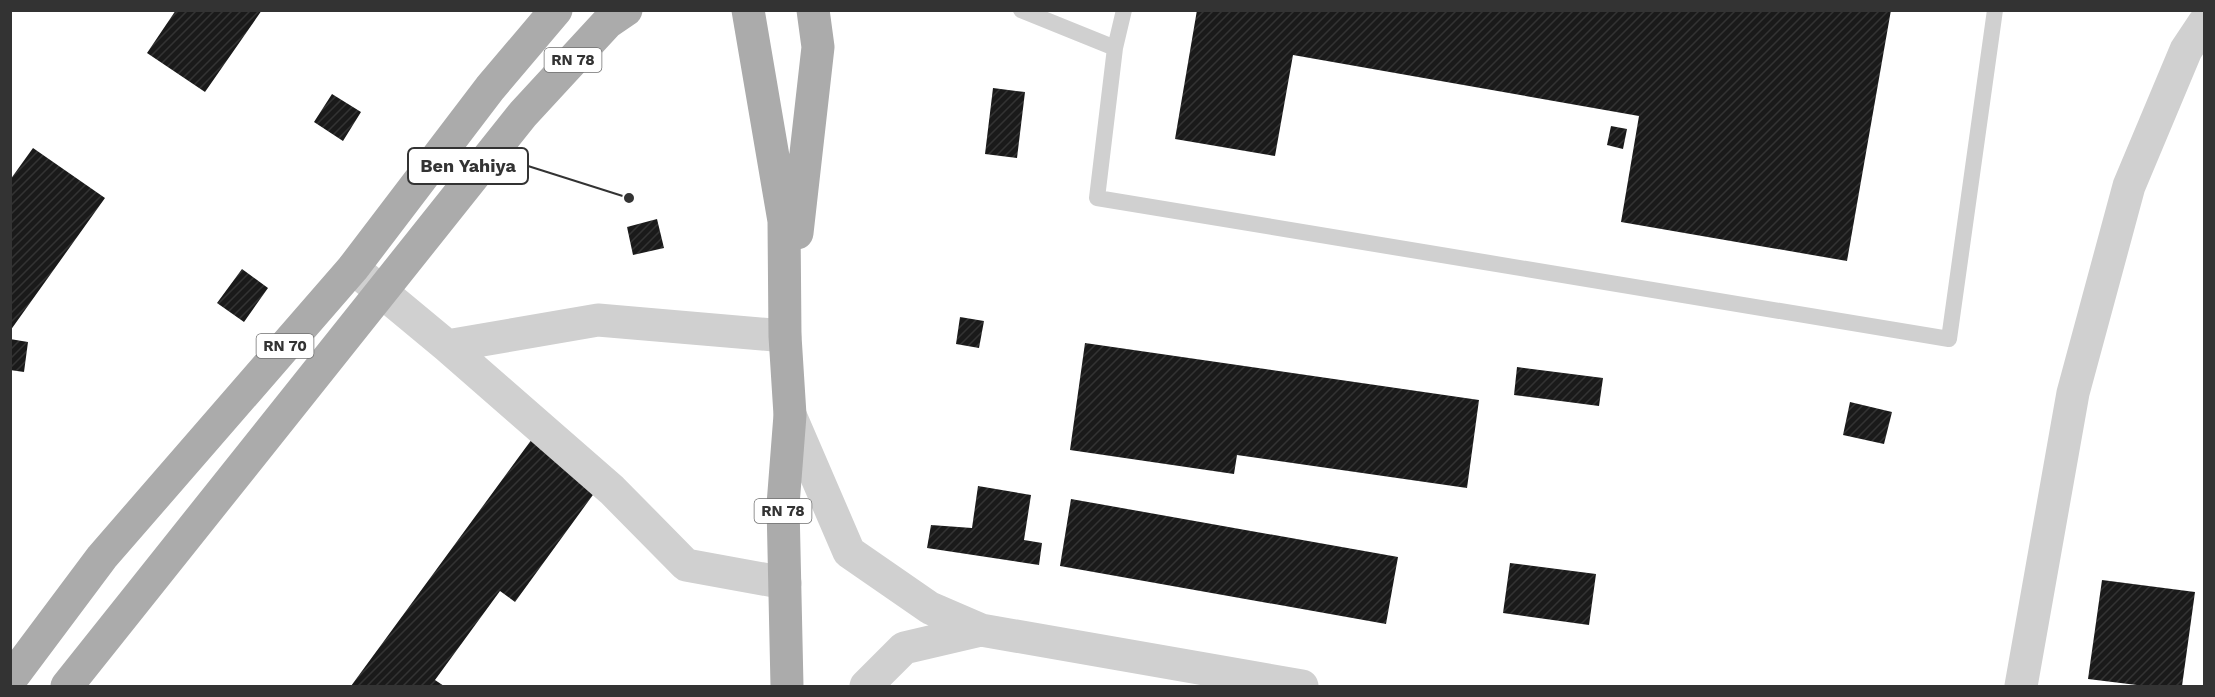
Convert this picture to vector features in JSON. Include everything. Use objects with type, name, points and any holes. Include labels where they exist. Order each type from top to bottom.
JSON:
[{"type":"main road","name":"RN 70","points":[[10,680],[102,558],[353,268],[490,88],[556,10]]},
{"type":"main road","name":"RN 78","points":[[523,114],[607,23],[626,10]]},
{"type":"main road","name":"RN 78","points":[[748,10],[784,221],[785,336],[790,415],[783,505],[787,687]]},
{"type":"main road","name":"RN 78","points":[[785,336],[818,47],[813,10]]},
{"type":"main road","name":"RN 70","points":[[67,687],[523,114]]},
{"type":"street","points":[[2021,687],[2073,393],[2129,186],[2186,50],[2205,23]]},
{"type":"street","points":[[353,268],[447,346],[612,490],[686,565],[785,583]]},
{"type":"street","points":[[447,346],[598,320],[785,336]]},
{"type":"street","points":[[790,415],[849,552],[930,608],[981,630],[1302,687]]},
{"type":"street","points":[[866,687],[904,648],[981,630]]},
{"type":"lane","points":[[1021,10],[1115,48]]},
{"type":"lane","points":[[1124,10],[1115,48],[1097,198],[1950,339],[1995,10]]},
{"type":"building","points":[[176,10],[262,10],[205,92],[147,53]]},
{"type":"building","points":[[1197,10],[1891,10],[1847,261],[1621,222],[1639,116],[1293,55],[1275,156],[1175,139]]},
{"type":"building","points":[[993,88],[1025,92],[1017,158],[985,154]]},
{"type":"building","points":[[332,94],[361,112],[343,141],[314,122]]},
{"type":"building","points":[[1611,126],[1627,129],[1623,149],[1607,145]]},
{"type":"building","points":[[33,148],[105,198],[10,331],[10,180]]},
{"type":"building","points":[[657,219],[664,248],[633,255],[627,227]]},
{"type":"building","points":[[242,269],[268,288],[244,322],[217,303]]},
{"type":"building","points":[[960,317],[984,321],[979,348],[956,344]]},
{"type":"building","points":[[10,339],[28,342],[24,372],[10,370]]},
{"type":"building","points":[[1085,343],[1479,400],[1467,488],[1237,455],[1234,474],[1070,450]]},
{"type":"building","points":[[1517,367],[1603,378],[1599,406],[1514,395]]},
{"type":"building","points":[[1850,402],[1892,412],[1884,444],[1843,435]]},
{"type":"building","points":[[532,439],[598,488],[515,602],[500,591],[435,680],[444,686],[351,686]]},
{"type":"building","points":[[978,486],[1031,495],[1024,540],[1042,543],[1039,565],[927,548],[931,525],[972,528]]},
{"type":"building","points":[[1071,499],[1398,557],[1386,624],[1060,566]]},
{"type":"building","points":[[1510,563],[1596,574],[1589,625],[1503,613]]},
{"type":"building","points":[[2102,580],[2195,592],[2182,686],[2145,686],[2088,679]]},
{"type":"place","name":"Ben Yahiya","points":[[629,198]]}]
